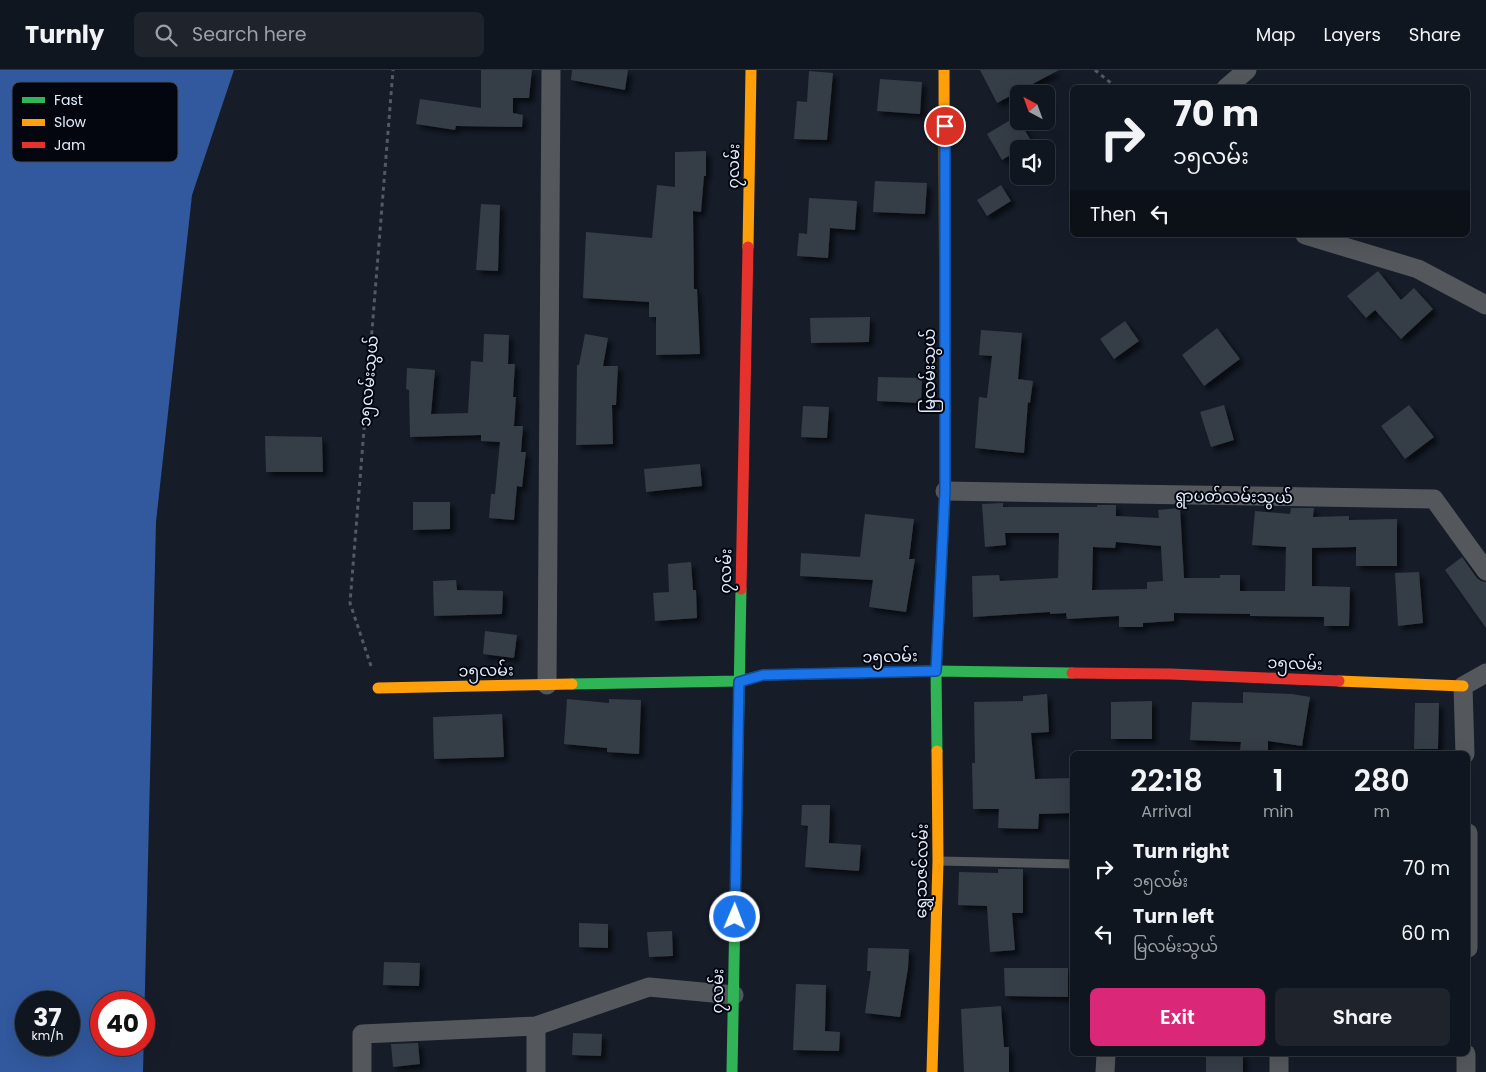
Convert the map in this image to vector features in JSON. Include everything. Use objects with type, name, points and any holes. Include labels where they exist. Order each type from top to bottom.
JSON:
[{"type":"street","points":[[547,685],[551,70]]},
{"type":"street","name":"၇လမ်း","points":[[732,1072],[751,70]]},
{"type":"street","name":"မြလမ်းသွယ်","points":[[936,671],[945,491],[944,70]]},
{"type":"street","points":[[1230,85],[1247,70]]},
{"type":"street","points":[[1313,237],[1418,269],[1486,305]]},
{"type":"street","name":"ရွာပတ်လမ်းသွယ်","points":[[945,491],[1434,499],[1486,571]]},
{"type":"street","name":"၁၅လမ်း","points":[[378,688],[739,682],[763,675],[936,671],[1171,674],[1463,686]]},
{"type":"street","name":"ရွှေသဇင်လမ်း","points":[[932,1072],[938,861],[936,671]]},
{"type":"street","points":[[1465,751],[1463,686],[1486,673]]},
{"type":"street","points":[[362,1072],[362,1034],[536,1026],[650,987],[734,995]]},
{"type":"street","points":[[536,1026],[536,1072]]},
{"type":"street","points":[[1105,1072],[1106,1056]]},
{"type":"street","points":[[1279,1056],[1279,1072]]},
{"type":"street","points":[[1466,1056],[1466,1072]]},
{"type":"lane","points":[[938,861],[1070,864]]},
{"type":"path","name":"၁၅လမ်းသွယ်","points":[[378,688],[350,602],[393,70]]},
{"type":"path","points":[[1095,70],[1113,85]]},
{"type":"water","points":[[0,70],[234,70],[192,195],[156,522],[145,991],[90,991],[90,1056],[144,1056],[143,1072],[0,1072]]},
{"type":"building","points":[[481,70],[532,70],[529,98],[513,98],[513,113],[523,115],[522,127],[456,126],[455,130],[416,124],[420,99],[481,108]]},
{"type":"building","points":[[572,70],[628,70],[625,90],[571,80]]},
{"type":"building","points":[[980,70],[1059,70],[1031,85],[1010,85],[1010,96],[997,103]]},
{"type":"building","points":[[809,71],[833,73],[827,140],[794,139],[797,101],[807,102]]},
{"type":"building","points":[[880,79],[922,82],[920,114],[877,111]]},
{"type":"building","points":[[1010,120],[1010,130],[1025,130],[1031,140],[1010,140],[1010,155],[1002,160],[987,134]]},
{"type":"building","points":[[706,151],[706,176],[704,176],[701,212],[693,211],[694,289],[697,289],[700,354],[656,355],[656,317],[649,317],[649,302],[583,298],[586,232],[652,238],[657,185],[675,187],[675,152]]},
{"type":"building","points":[[875,181],[927,183],[925,214],[873,212]]},
{"type":"building","points":[[1001,185],[1011,201],[987,216],[977,200]]},
{"type":"building","points":[[809,198],[857,201],[855,230],[830,228],[828,258],[797,256],[799,233],[807,234]]},
{"type":"building","points":[[481,204],[500,205],[498,271],[476,270]]},
{"type":"building","points":[[1378,271],[1401,300],[1414,288],[1433,309],[1401,339],[1375,310],[1366,318],[1347,296]]},
{"type":"building","points":[[870,317],[869,342],[811,343],[810,318]]},
{"type":"building","points":[[1125,321],[1139,341],[1114,359],[1100,339]]},
{"type":"building","points":[[1217,328],[1240,359],[1204,386],[1182,355]]},
{"type":"building","points":[[981,330],[1022,333],[1018,379],[1033,381],[1030,403],[1028,402],[1024,453],[975,448],[979,397],[987,398],[992,356],[979,355]]},
{"type":"building","points":[[484,334],[509,335],[508,364],[515,364],[513,397],[516,397],[514,426],[523,426],[521,452],[526,452],[522,487],[517,486],[514,520],[489,518],[491,494],[495,494],[500,442],[481,441],[481,435],[410,437],[409,390],[406,389],[407,368],[435,370],[431,414],[468,413],[471,361],[483,362]]},
{"type":"building","points":[[585,334],[608,338],[603,366],[618,366],[616,405],[612,405],[613,444],[576,445],[577,365],[579,365]]},
{"type":"building","points":[[878,377],[922,378],[921,403],[877,401]]},
{"type":"building","points":[[1224,405],[1234,440],[1211,447],[1200,412]]},
{"type":"building","points":[[1409,405],[1434,437],[1405,459],[1381,426]]},
{"type":"building","points":[[803,406],[829,407],[827,438],[801,437]]},
{"type":"building","points":[[265,436],[322,437],[323,472],[266,472]]},
{"type":"building","points":[[700,464],[702,486],[646,492],[644,469]]},
{"type":"building","points":[[413,502],[450,502],[450,529],[413,530]]},
{"type":"building","points":[[1003,503],[1003,507],[1097,507],[1097,505],[1116,505],[1116,516],[1159,518],[1158,510],[1180,508],[1184,578],[1220,578],[1220,575],[1240,575],[1240,591],[1285,591],[1286,547],[1252,545],[1255,511],[1290,514],[1291,508],[1314,508],[1313,517],[1349,516],[1349,520],[1397,519],[1397,566],[1356,566],[1356,547],[1312,548],[1312,586],[1350,587],[1349,626],[1324,626],[1324,617],[1250,616],[1250,614],[1174,613],[1174,621],[1143,623],[1143,627],[1119,627],[1119,616],[1067,619],[1066,613],[1050,614],[1050,612],[973,617],[972,576],[999,575],[1000,581],[1058,578],[1059,533],[1005,533],[1006,545],[985,547],[982,504]],"holes":[[[1116,542],[1161,546],[1163,581],[1147,582],[1147,589],[1092,590],[1093,547],[1115,548]]]},
{"type":"building","points":[[865,514],[914,519],[909,559],[915,559],[906,612],[869,607],[873,580],[800,576],[801,553],[860,557]]},
{"type":"building","points":[[1462,557],[1477,578],[1486,582],[1486,628],[1445,570]]},
{"type":"building","points":[[691,562],[693,590],[696,590],[697,618],[655,621],[653,593],[669,592],[668,564]]},
{"type":"building","points":[[1419,572],[1423,623],[1398,626],[1395,573]]},
{"type":"building","points":[[456,580],[457,590],[503,591],[502,614],[434,616],[433,581]]},
{"type":"building","points":[[485,631],[517,635],[514,658],[483,654]]},
{"type":"building","points":[[1243,692],[1292,694],[1310,697],[1302,746],[1268,741],[1268,751],[1254,751],[1240,750],[1241,742],[1190,740],[1192,702],[1243,703]]},
{"type":"building","points":[[1047,694],[1049,732],[1031,733],[1035,779],[1070,778],[1070,813],[1039,814],[1038,829],[998,828],[999,809],[973,809],[972,763],[975,763],[974,702],[1023,701],[1023,696]]},
{"type":"building","points":[[567,699],[609,703],[609,699],[641,700],[639,754],[607,752],[607,748],[564,744]]},
{"type":"building","points":[[1152,701],[1152,739],[1111,739],[1111,702]]},
{"type":"building","points":[[1415,703],[1439,703],[1438,749],[1414,749]]},
{"type":"building","points":[[502,714],[504,757],[434,759],[433,717]]},
{"type":"building","points":[[802,805],[830,805],[829,843],[861,845],[859,871],[805,867],[808,826],[801,825]]},
{"type":"building","points":[[998,869],[1023,869],[1023,913],[1012,913],[1015,950],[990,952],[987,906],[958,905],[959,872],[998,873]]},
{"type":"building","points":[[579,923],[608,924],[608,948],[579,947]]},
{"type":"building","points":[[672,931],[673,956],[649,957],[647,932]]},
{"type":"building","points":[[868,948],[909,949],[908,968],[900,1017],[865,1013],[871,971],[867,971]]},
{"type":"building","points":[[384,962],[420,963],[419,986],[383,985]]},
{"type":"building","points":[[1004,968],[1068,968],[1068,997],[1005,996]]},
{"type":"building","points":[[796,984],[826,985],[825,1031],[840,1032],[839,1051],[793,1050]]},
{"type":"building","points":[[1001,1006],[1004,1047],[1009,1047],[1009,1072],[964,1072],[961,1009]]},
{"type":"building","points":[[573,1033],[602,1034],[601,1056],[572,1055]]},
{"type":"building","points":[[418,1043],[420,1064],[393,1067],[391,1044]]},
{"type":"building","points":[[1206,1056],[1243,1056],[1243,1072],[1206,1072]]},
{"type":"traffic: fast","points":[[937,751],[936,671],[945,455]]},
{"type":"traffic: fast","points":[[732,1072],[741,589]]},
{"type":"traffic: fast","points":[[572,684],[739,681],[763,675],[936,671],[1072,673]]},
{"type":"traffic: slow","points":[[748,247],[751,70]]},
{"type":"traffic: slow","points":[[944,70],[945,455]]},
{"type":"traffic: slow","points":[[1339,681],[1463,686]]},
{"type":"traffic: slow","points":[[378,688],[572,684]]},
{"type":"traffic: slow","points":[[932,1072],[938,861],[937,751]]},
{"type":"traffic: jam","points":[[741,589],[748,247]]},
{"type":"traffic: jam","points":[[1072,673],[1171,674],[1339,681]]},
{"type":"route","points":[[735,917],[739,682],[763,675],[936,671],[945,491],[945,126]]}]
